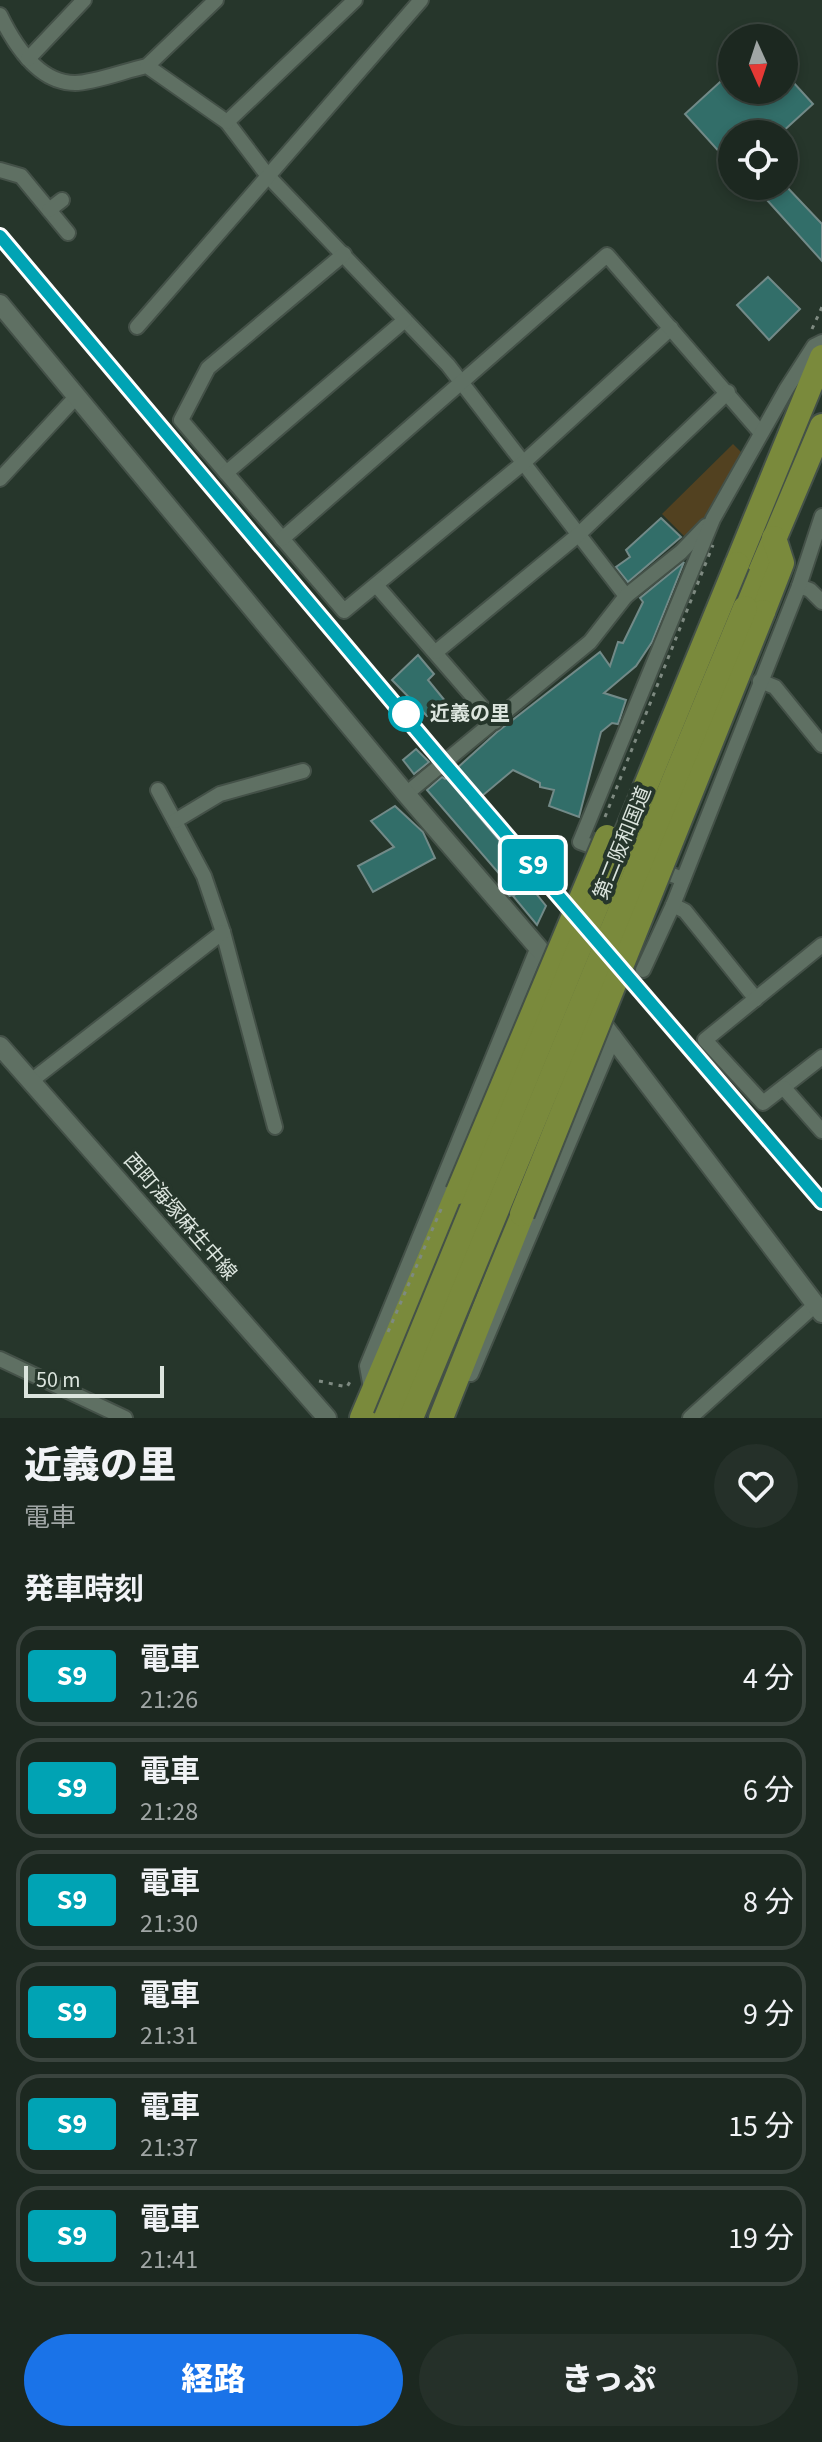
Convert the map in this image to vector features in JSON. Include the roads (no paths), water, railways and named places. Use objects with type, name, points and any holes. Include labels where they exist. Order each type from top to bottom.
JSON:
[{"type":"highway","name":"第二阪和国道","points":[[386,1418],[731,561],[781,457],[822,357]]},
{"type":"highway","name":"第二阪和国道","points":[[411,1418],[754,610],[774,538],[822,426]]},
{"type":"highway","points":[[367,1407],[731,561]]},
{"type":"highway","points":[[441,1418],[754,610]]},
{"type":"street","points":[[28,59],[84,0]]},
{"type":"street","points":[[0,15],[28,59],[53,78],[71,83],[147,66],[216,0]]},
{"type":"street","points":[[227,122],[355,0]]},
{"type":"street","points":[[137,327],[421,0]]},
{"type":"street","points":[[147,66],[227,122],[268,176],[448,365],[459,384],[626,596]]},
{"type":"street","points":[[0,170],[21,176],[68,233]]},
{"type":"street","points":[[49,210],[62,200]]},
{"type":"street","points":[[344,254],[208,368],[181,420],[344,611],[522,464],[671,328]]},
{"type":"street","points":[[282,539],[607,255],[761,433]]},
{"type":"street","points":[[0,304],[406,794],[614,1036],[819,1309],[690,1418]]},
{"type":"street","points":[[226,473],[405,320]]},
{"type":"street","points":[[683,879],[580,842],[713,519],[814,346],[822,342]]},
{"type":"street","points":[[436,652],[578,535],[728,392]]},
{"type":"street","points":[[0,479],[75,398]]},
{"type":"street","points":[[643,970],[673,905],[799,586],[822,516]]},
{"type":"street","points":[[406,794],[590,642],[626,596],[681,552],[713,519]]},
{"type":"street","points":[[376,585],[495,722]]},
{"type":"street","points":[[799,586],[810,590],[822,602]]},
{"type":"street","points":[[760,681],[775,687],[822,745]]},
{"type":"street","points":[[175,821],[220,794],[303,771]]},
{"type":"street","points":[[158,790],[204,876],[223,932],[275,1127]]},
{"type":"street","points":[[673,905],[685,911],[756,999]]},
{"type":"street","points":[[31,1081],[223,932]]},
{"type":"street","points":[[822,945],[705,1040],[763,1103],[822,1057]]},
{"type":"street","points":[[367,1407],[367,1366],[538,947]]},
{"type":"street","points":[[451,1418],[614,1036]]},
{"type":"street","name":"西町海塚麻生中線","points":[[0,1046],[327,1418]]},
{"type":"street","points":[[784,1088],[822,1131]]},
{"type":"street","points":[[0,1359],[125,1418]]},
{"type":"railway","points":[[0,236],[445,764],[822,1202]]},
{"type":"train","name":"S9","points":[[0,236],[406,714],[445,764],[822,1202]]},
{"type":"place","name":"近義の里","points":[[406,714]]}]
